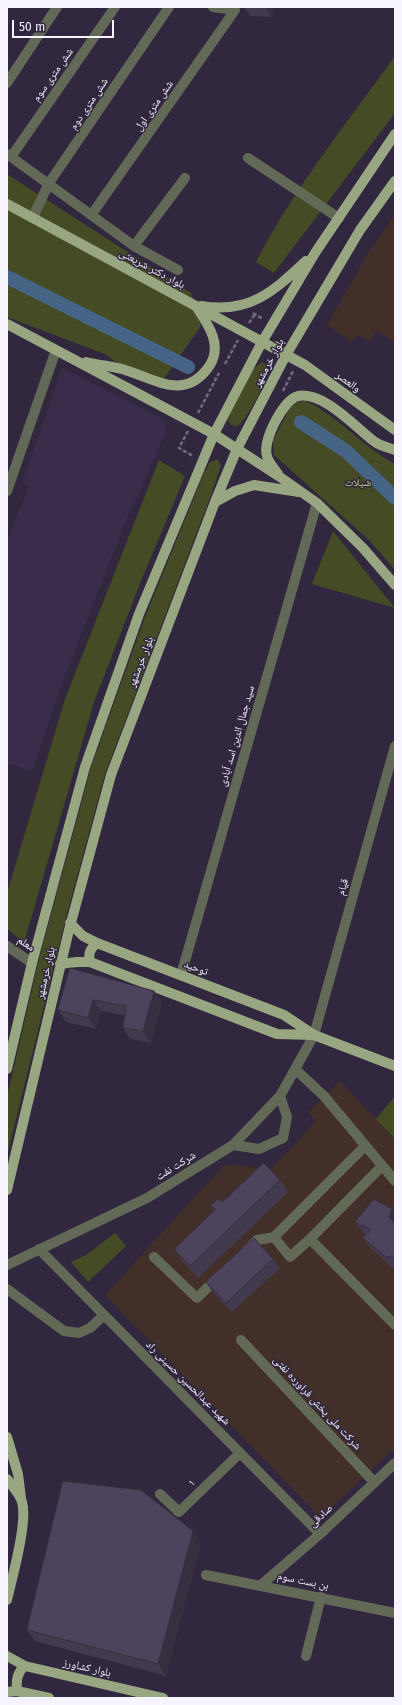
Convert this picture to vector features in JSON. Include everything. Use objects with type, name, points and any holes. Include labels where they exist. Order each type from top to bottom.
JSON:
[{"type":"main road","name":"بلوار خرمشهر","points":[[7,1069],[32,963],[84,767],[139,614],[214,434],[262,342],[315,253],[395,134]]},
{"type":"main road","name":"بلوار خرمشهر","points":[[7,1190],[70,923],[111,775],[215,502],[237,449],[286,355],[360,230],[395,181]]},
{"type":"main road","name":"بلوار دکتر شریعتی","points":[[7,204],[286,355]]},
{"type":"main road","points":[[195,305],[220,308],[240,306],[270,292],[315,253]]},
{"type":"main road","points":[[74,360],[122,369],[168,385],[181,386],[194,382],[204,373],[211,362],[215,349],[211,330],[195,305]]},
{"type":"main road","points":[[7,324],[214,434],[280,477],[317,503],[363,548],[395,585]]},
{"type":"main road","name":"والعصر","points":[[286,355],[305,365],[395,430]]},
{"type":"main road","points":[[280,477],[266,456],[267,441],[281,412],[290,400],[298,396],[314,397],[330,406],[377,443],[395,450]]},
{"type":"main road","points":[[215,502],[235,491],[254,486],[301,492]]},
{"type":"main road","name":"توحید","points":[[70,923],[83,936],[97,943],[284,1015],[314,1035],[395,1066]]},
{"type":"main road","points":[[90,962],[89,955],[91,948],[97,943]]},
{"type":"main road","name":"توحید","points":[[60,964],[90,962],[277,1034],[314,1035]]},
{"type":"main road","points":[[7,1437],[18,1474],[23,1517],[17,1557],[7,1600]]},
{"type":"main road","points":[[7,1479],[22,1502]]},
{"type":"main road","name":"بلوار کشاورز","points":[[7,1656],[24,1666],[163,1698]]},
{"type":"main road","points":[[24,1666],[18,1673],[12,1691],[49,1698]]},
{"type":"street","points":[[7,82],[57,7]]},
{"type":"street","name":"شش متری سوم","points":[[9,156],[115,7]]},
{"type":"street","name":"شش متری دوم","points":[[33,217],[49,183],[169,7]]},
{"type":"street","name":"شش متری اول","points":[[92,214],[235,10],[213,7]]},
{"type":"street","points":[[9,156],[49,183],[134,246],[178,270]]},
{"type":"street","points":[[248,158],[339,218]]},
{"type":"street","points":[[134,246],[185,178]]},
{"type":"street","points":[[7,491],[56,350]]},
{"type":"street","name":"سید جمال الدین اسد آبادی","points":[[181,975],[317,503]]},
{"type":"street","name":"قیام","points":[[314,1035],[395,746]]},
{"type":"street","name":"معلم","points":[[7,946],[32,963]]},
{"type":"street","name":"شرکت نفت","points":[[7,1265],[147,1198],[233,1145],[280,1096],[314,1035]]},
{"type":"street","points":[[295,1069],[324,1096],[395,1181]]},
{"type":"street","points":[[233,1145],[259,1149],[283,1138],[287,1117],[280,1096]]},
{"type":"street","points":[[241,1256],[257,1240],[274,1237],[365,1146]]},
{"type":"street","points":[[274,1237],[290,1258],[382,1166]]},
{"type":"street","points":[[310,1239],[395,1325]]},
{"type":"street","name":"شهید عبدالحسین حسینی راد","points":[[39,1250],[320,1534]]},
{"type":"street","points":[[154,1257],[197,1298],[224,1272]]},
{"type":"street","points":[[7,1289],[64,1331],[79,1333],[90,1328],[104,1315]]},
{"type":"street","name":"شرکت ملی پخش فراورده نفتی","points":[[241,1340],[374,1482]]},
{"type":"street","name":"۱","points":[[160,1494],[179,1512],[240,1453]]},
{"type":"street","name":"صادقی","points":[[261,1585],[320,1534],[395,1463]]},
{"type":"street","name":"بن بست سوم","points":[[206,1574],[395,1613]]},
{"type":"street","points":[[306,1656],[320,1597]]},
{"type":"shaded area","points":[[395,214],[395,342],[376,331],[370,341],[358,335],[352,342],[327,325],[366,256]]},
{"type":"shaded area","points":[[62,368],[163,419],[167,430],[126,521],[81,635],[59,692],[32,772],[7,763],[7,541],[29,486],[22,484]]},
{"type":"shaded area","points":[[340,1081],[395,1139],[395,1448],[321,1518],[105,1295],[225,1164],[271,1169],[316,1121],[308,1112]]},
{"type":"green space","points":[[395,56],[395,113],[274,273],[256,262],[287,208],[304,182]]},
{"type":"green space","points":[[7,174],[191,293],[201,326],[163,380],[115,362],[107,355],[7,317]]},
{"type":"green space","points":[[263,362],[266,366],[266,373],[261,389],[253,406],[238,426],[231,425],[228,421],[241,388],[257,365]]},
{"type":"green space","name":"شیلات","points":[[306,401],[329,415],[372,449],[395,464],[395,570],[369,540],[274,455],[273,441],[287,413],[295,402]]},
{"type":"green space","points":[[218,459],[221,466],[211,495],[105,774],[64,925],[7,1156],[7,1097],[38,963],[91,767],[145,617],[204,473],[210,462]]},
{"type":"green space","points":[[159,460],[185,476],[141,581],[94,702],[24,943],[7,929],[7,893],[65,699]]},
{"type":"green space","points":[[333,531],[395,608],[312,584]]},
{"type":"green space","points":[[395,1096],[395,1139],[376,1119]]},
{"type":"green space","points":[[115,1233],[126,1246],[88,1282],[71,1262],[86,1255]]},
{"type":"building","points":[[70,968],[154,991],[143,1031],[123,1028],[126,1006],[93,1000],[88,1018],[58,1010]]},
{"type":"building","points":[[264,1163],[280,1180],[190,1266],[174,1249],[216,1209],[210,1206],[218,1199],[222,1202]]},
{"type":"building","points":[[374,1199],[392,1209],[389,1217],[395,1224],[395,1257],[386,1257],[363,1238],[371,1230],[355,1222]]},
{"type":"building","points":[[254,1238],[273,1259],[226,1303],[206,1282]]},
{"type":"building","points":[[63,1481],[141,1490],[193,1531],[158,1664],[27,1630]]},
{"type":"waterway","points":[[7,277],[188,367]]},
{"type":"waterway","points":[[301,422],[346,451],[395,498]]}]
